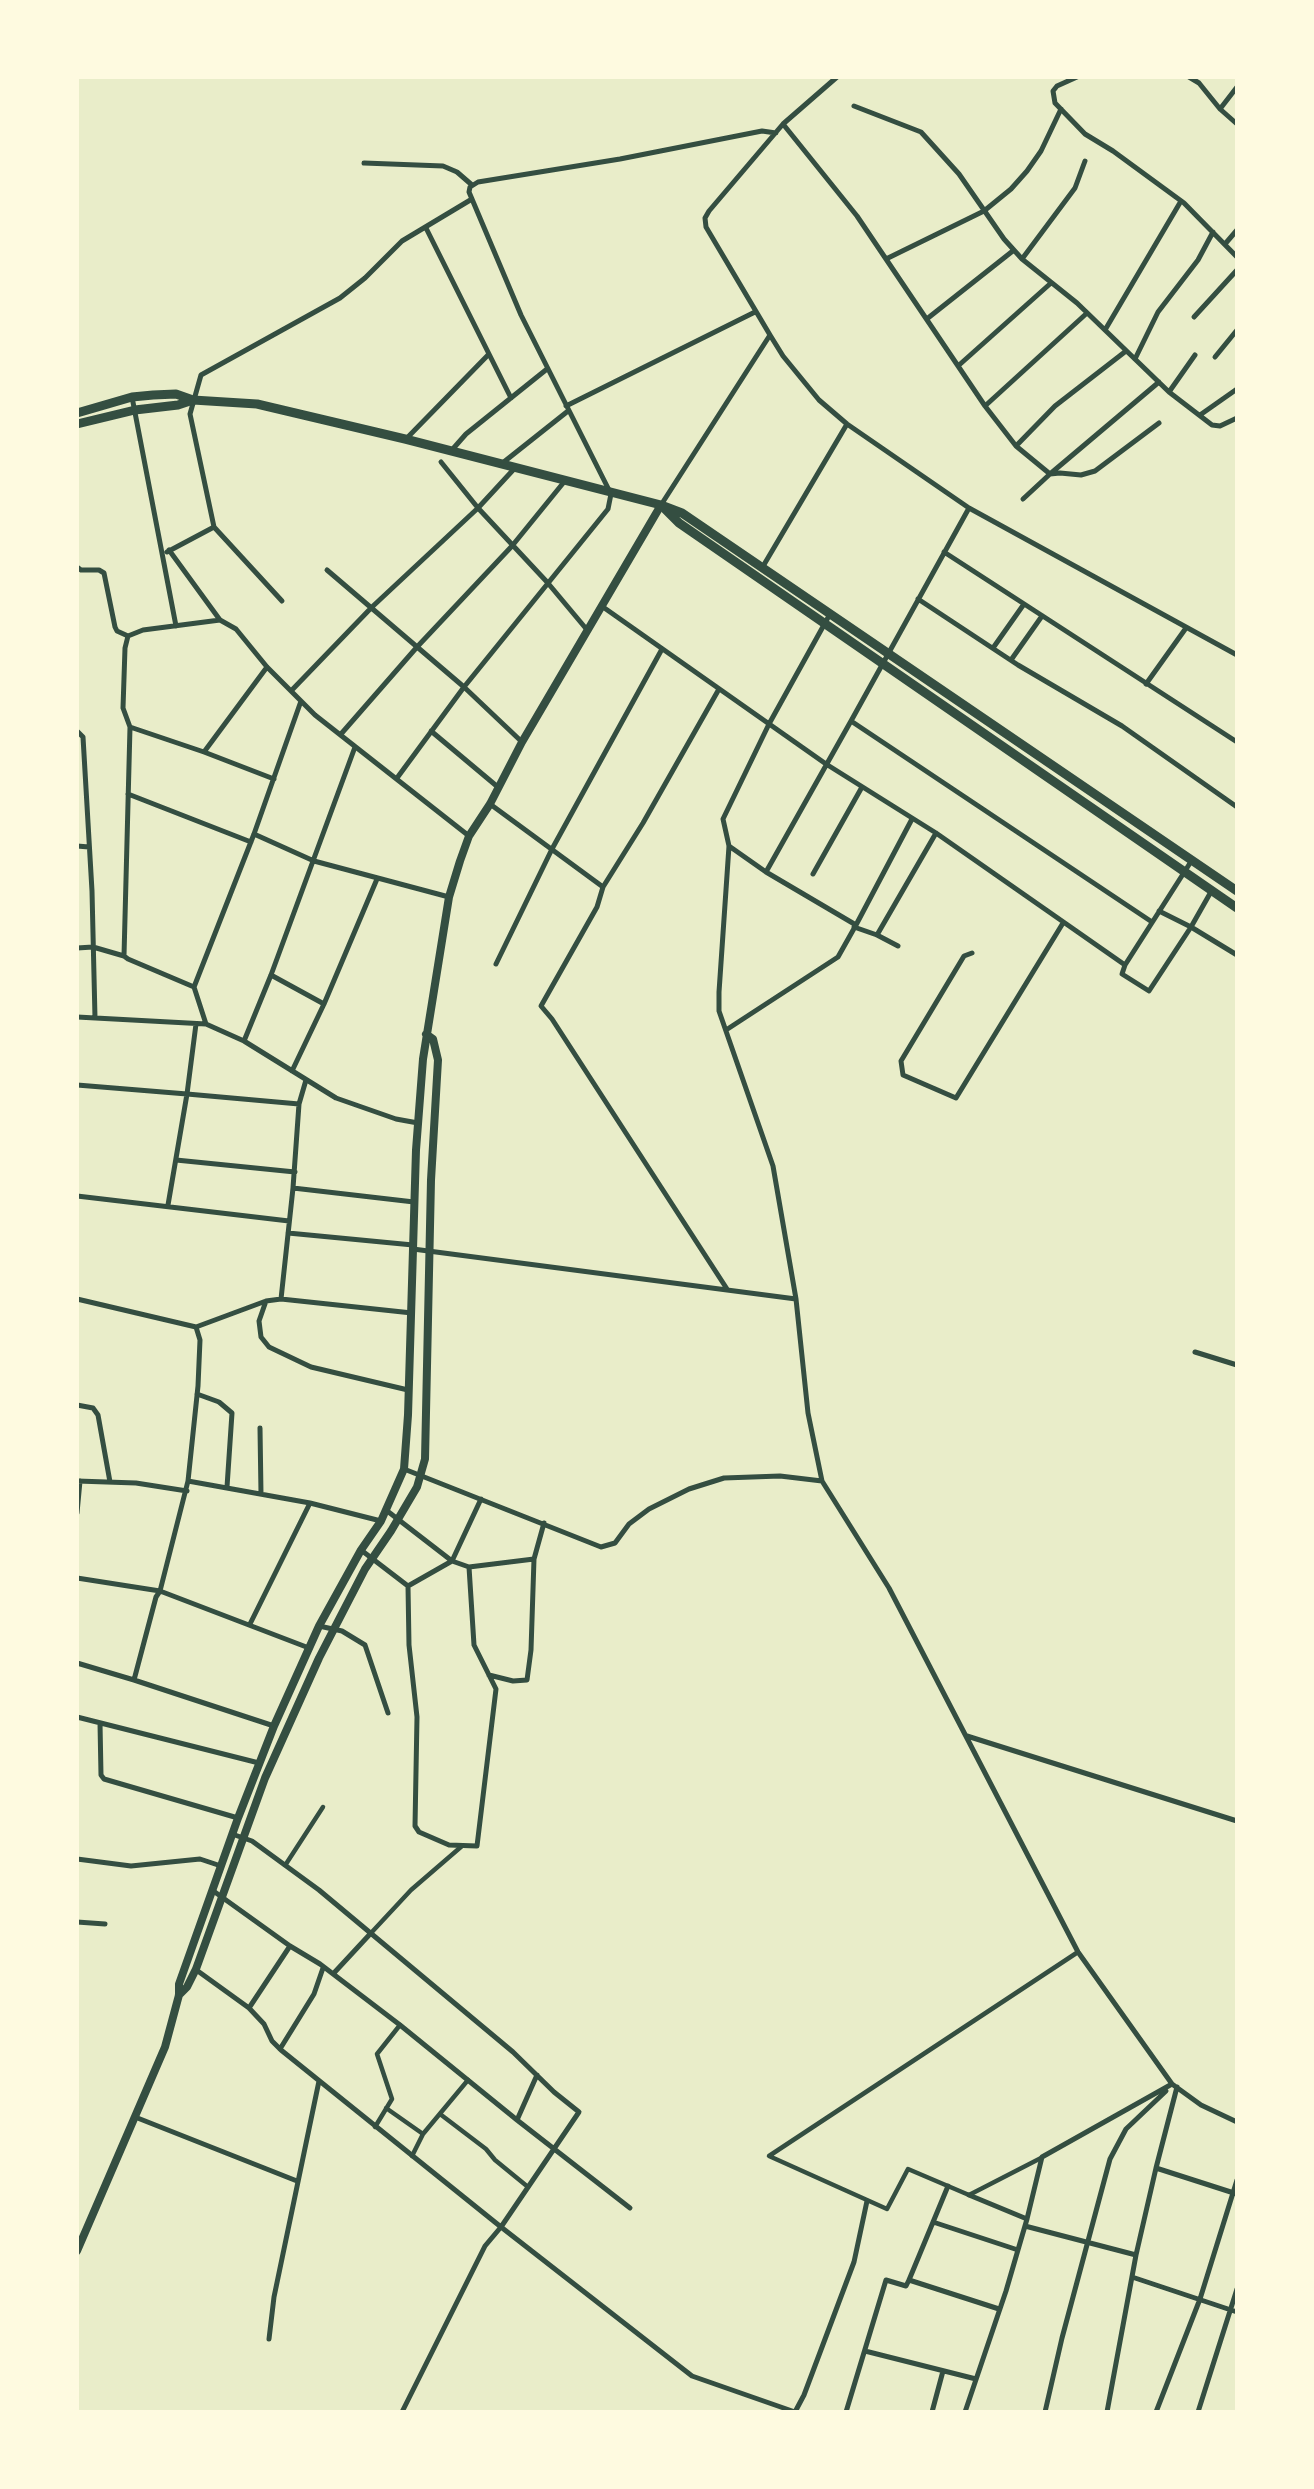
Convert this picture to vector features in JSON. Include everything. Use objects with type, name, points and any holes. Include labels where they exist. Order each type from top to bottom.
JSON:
[{"type":"main road","points":[[77,414],[132,397],[176,394],[193,400],[257,404],[405,439],[662,505],[686,514],[762,568],[882,663],[1237,908]]},
{"type":"main road","points":[[77,424],[193,400]]},
{"type":"main road","points":[[77,2250],[165,2046],[179,1995],[179,1984],[274,1726],[319,1626],[361,1550],[381,1521],[404,1469],[412,1313],[414,1202],[426,1034],[449,897],[469,836],[491,804],[522,742],[662,505]]},
{"type":"main road","points":[[662,505],[680,523],[827,618],[888,653],[1237,891]]},
{"type":"main road","points":[[179,1995],[187,1987],[196,1969],[265,1778],[334,1629],[416,1487],[425,1459],[431,1180],[438,1060],[433,1039],[426,1034]]},
{"type":"street","points":[[837,77],[795,111],[705,218],[706,227],[783,356],[819,400],[846,424],[969,508],[1237,655]]},
{"type":"street","points":[[1077,77],[1057,86],[1053,91],[1055,103],[1085,134],[1113,150],[1181,201],[1237,257]]},
{"type":"street","points":[[1191,77],[1209,92],[1220,109],[1237,124]]},
{"type":"street","points":[[1220,109],[1237,88]]},
{"type":"street","points":[[855,106],[921,132],[959,174],[1022,259],[1087,313],[1169,392],[1217,426],[1237,418]]},
{"type":"street","points":[[886,259],[984,211],[1011,189],[1041,151],[1061,109]]},
{"type":"street","points":[[783,124],[834,185],[928,318],[985,406],[1016,446],[1049,474]]},
{"type":"street","points":[[364,163],[443,166],[457,172],[472,184],[762,131],[776,133]]},
{"type":"street","points":[[1022,259],[1075,188],[1084,161]]},
{"type":"street","points":[[397,778],[464,687],[608,509],[611,494],[521,314],[472,199],[469,189],[472,184]]},
{"type":"street","points":[[282,601],[214,527],[190,414],[201,375],[340,298],[365,278],[402,241],[472,199]]},
{"type":"street","points":[[1105,330],[1181,201]]},
{"type":"street","points":[[426,228],[511,398]]},
{"type":"street","points":[[1225,244],[1237,230]]},
{"type":"street","points":[[1135,359],[1158,312],[1198,260],[1213,232]]},
{"type":"street","points":[[928,318],[1014,250]]},
{"type":"street","points":[[1194,317],[1237,270]]},
{"type":"street","points":[[958,366],[1051,283]]},
{"type":"street","points":[[499,465],[567,408],[755,312]]},
{"type":"street","points":[[985,406],[1087,313]]},
{"type":"street","points":[[1215,357],[1237,330]]},
{"type":"street","points":[[662,505],[770,335]]},
{"type":"street","points":[[1016,446],[1055,406],[1126,351]]},
{"type":"street","points":[[405,439],[489,354]]},
{"type":"street","points":[[1169,392],[1195,355]]},
{"type":"street","points":[[451,452],[466,434],[547,369]]},
{"type":"street","points":[[1023,499],[1159,382]]},
{"type":"street","points":[[1200,415],[1237,390]]},
{"type":"street","points":[[132,397],[176,626]]},
{"type":"street","points":[[1049,474],[1060,472],[1081,475],[1095,471],[1159,423]]},
{"type":"street","points":[[762,568],[846,424]]},
{"type":"street","points":[[441,462],[478,509],[589,631]]},
{"type":"street","points":[[291,691],[372,607],[478,509],[514,469]]},
{"type":"street","points":[[341,734],[417,647],[512,546],[564,482]]},
{"type":"street","points":[[766,872],[969,508]]},
{"type":"street","points":[[161,555],[214,527]]},
{"type":"street","points":[[169,550],[220,620],[236,629],[267,667],[301,701],[469,836]]},
{"type":"street","points":[[944,552],[1237,742]]},
{"type":"street","points":[[77,567],[99,569],[104,573],[115,627],[128,636]]},
{"type":"street","points":[[327,570],[464,687],[522,742]]},
{"type":"street","points":[[918,600],[993,649],[1122,726],[1237,807]]},
{"type":"street","points":[[993,649],[1024,604]]},
{"type":"street","points":[[603,607],[826,764],[936,834],[1125,965]]},
{"type":"street","points":[[1011,660],[1042,616]]},
{"type":"street","points":[[827,618],[769,724],[723,819],[729,846],[719,992],[719,1012],[774,1166],[796,1298],[808,1413],[822,1481],[889,1588],[1078,1952],[1175,2086],[1201,2105],[1237,2122]]},
{"type":"street","points":[[128,636],[143,629],[220,620]]},
{"type":"street","points":[[1146,684],[1186,628]]},
{"type":"street","points":[[124,956],[130,727],[123,708],[128,636]]},
{"type":"street","points":[[496,964],[552,849],[662,649]]},
{"type":"street","points":[[204,752],[267,667]]},
{"type":"street","points":[[719,689],[643,823],[603,887],[597,907],[541,1006],[727,1289]]},
{"type":"street","points":[[206,1024],[194,987],[254,834],[301,701]]},
{"type":"street","points":[[851,722],[1152,922]]},
{"type":"street","points":[[130,727],[274,779]]},
{"type":"street","points":[[77,731],[83,737],[95,1018]]},
{"type":"street","points":[[431,731],[499,788]]},
{"type":"street","points":[[244,1041],[355,747]]},
{"type":"street","points":[[813,874],[862,787]]},
{"type":"street","points":[[128,794],[251,842]]},
{"type":"street","points":[[491,804],[603,887]]},
{"type":"street","points":[[726,1030],[838,957],[912,819]]},
{"type":"street","points":[[254,834],[314,861],[449,897]]},
{"type":"street","points":[[877,935],[936,834]]},
{"type":"street","points":[[77,846],[89,846]]},
{"type":"street","points":[[729,846],[766,872],[855,926],[898,946]]},
{"type":"street","points":[[1192,860],[1125,965],[1122,974],[1149,991],[1212,890]]},
{"type":"street","points":[[292,1071],[324,1004],[377,879]]},
{"type":"street","points":[[1159,911],[1237,955]]},
{"type":"street","points":[[972,953],[964,956],[901,1061],[903,1074],[956,1098],[1063,923]]},
{"type":"street","points":[[77,948],[93,947],[124,956],[194,987]]},
{"type":"street","points":[[271,975],[324,1004]]},
{"type":"street","points":[[77,1017],[206,1024],[244,1041],[349,1104],[418,1123]]},
{"type":"street","points":[[168,1205],[196,1024]]},
{"type":"street","points":[[281,1299],[295,1172],[299,1104],[306,1080]]},
{"type":"street","points":[[77,1085],[299,1104]]},
{"type":"street","points":[[176,1160],[295,1172]]},
{"type":"street","points":[[293,1188],[414,1202]]},
{"type":"street","points":[[77,1196],[289,1221]]},
{"type":"street","points":[[288,1233],[796,1298]]},
{"type":"street","points":[[77,1299],[196,1326],[266,1301],[281,1299],[412,1313]]},
{"type":"street","points":[[266,1301],[259,1321],[261,1337],[269,1347],[311,1367],[408,1390]]},
{"type":"street","points":[[134,1680],[187,1491],[200,1339],[196,1326]]},
{"type":"street","points":[[1195,1352],[1237,1365]]},
{"type":"street","points":[[197,1394],[219,1402],[232,1413],[227,1487]]},
{"type":"street","points":[[77,1405],[93,1408],[98,1415],[110,1482]]},
{"type":"street","points":[[260,1428],[261,1494]]},
{"type":"street","points":[[404,1469],[601,1546],[615,1543],[629,1524],[649,1509],[700,1485],[724,1478],[780,1476],[822,1481]]},
{"type":"street","points":[[77,1513],[79,1481],[187,1491]]},
{"type":"street","points":[[188,1481],[310,1503],[381,1521]]},
{"type":"street","points":[[408,1586],[452,1561],[481,1499]]},
{"type":"street","points":[[250,1624],[310,1503]]},
{"type":"street","points":[[386,1510],[452,1561],[469,1567],[534,1559]]},
{"type":"street","points":[[489,1675],[513,1681],[527,1680],[531,1650],[534,1559],[544,1522]]},
{"type":"street","points":[[361,1550],[408,1586]]},
{"type":"street","points":[[408,1586],[417,1717],[415,1826],[419,1832],[450,1845],[477,1846],[496,1689],[474,1645],[469,1567]]},
{"type":"street","points":[[77,1578],[160,1591],[309,1648]]},
{"type":"street","points":[[319,1626],[342,1631],[365,1645],[388,1713]]},
{"type":"street","points":[[77,1663],[274,1726]]},
{"type":"street","points":[[77,1717],[259,1763]]},
{"type":"street","points":[[100,1723],[101,1775],[104,1779],[238,1818]]},
{"type":"street","points":[[967,1736],[1237,1821]]},
{"type":"street","points":[[286,1864],[323,1807]]},
{"type":"street","points":[[232,1835],[252,1841],[286,1864],[371,1933],[579,2112],[501,2227],[485,2246],[402,2412]]},
{"type":"street","points":[[333,1974],[411,1891],[462,1845]]},
{"type":"street","points":[[77,1859],[131,1866],[200,1859],[221,1866]]},
{"type":"street","points":[[212,1890],[333,1974],[630,2208]]},
{"type":"street","points":[[77,1922],[105,1924]]},
{"type":"street","points":[[249,2008],[290,1946]]},
{"type":"street","points":[[1027,2219],[908,2169],[887,2208],[769,2156],[1078,1952]]},
{"type":"street","points":[[185,1967],[196,1969],[249,2008],[264,2024],[272,2041],[280,2049],[374,2127],[692,2376],[795,2412],[804,2395],[854,2262],[867,2201]]},
{"type":"street","points":[[280,2049],[314,1994],[323,1968]]},
{"type":"street","points":[[374,2127],[392,2099],[377,2054],[400,2025]]},
{"type":"street","points":[[517,2120],[537,2075]]},
{"type":"street","points":[[412,2156],[423,2134],[468,2080]]},
{"type":"street","points":[[269,2339],[274,2297],[319,2081]]},
{"type":"street","points":[[969,2195],[1175,2086]]},
{"type":"street","points":[[1107,2412],[1136,2255],[1175,2086]]},
{"type":"street","points":[[1045,2412],[1110,2160],[1126,2129],[1175,2086]]},
{"type":"street","points":[[386,2108],[423,2134]]},
{"type":"street","points":[[440,2114],[484,2147],[495,2160],[528,2187]]},
{"type":"street","points":[[135,2117],[297,2181]]},
{"type":"street","points":[[965,2412],[1025,2227],[1042,2157]]},
{"type":"street","points":[[1156,2168],[1235,2193]]},
{"type":"street","points":[[1156,2412],[1200,2299],[1237,2180]]},
{"type":"street","points":[[846,2412],[886,2280],[906,2286],[948,2186]]},
{"type":"street","points":[[933,2222],[1018,2250]]},
{"type":"street","points":[[1025,2227],[1136,2255]]},
{"type":"street","points":[[1132,2277],[1234,2311]]},
{"type":"street","points":[[909,2280],[999,2309]]},
{"type":"street","points":[[1198,2412],[1234,2311],[1237,2289]]},
{"type":"street","points":[[865,2351],[976,2379]]},
{"type":"street","points":[[932,2412],[943,2371]]}]
